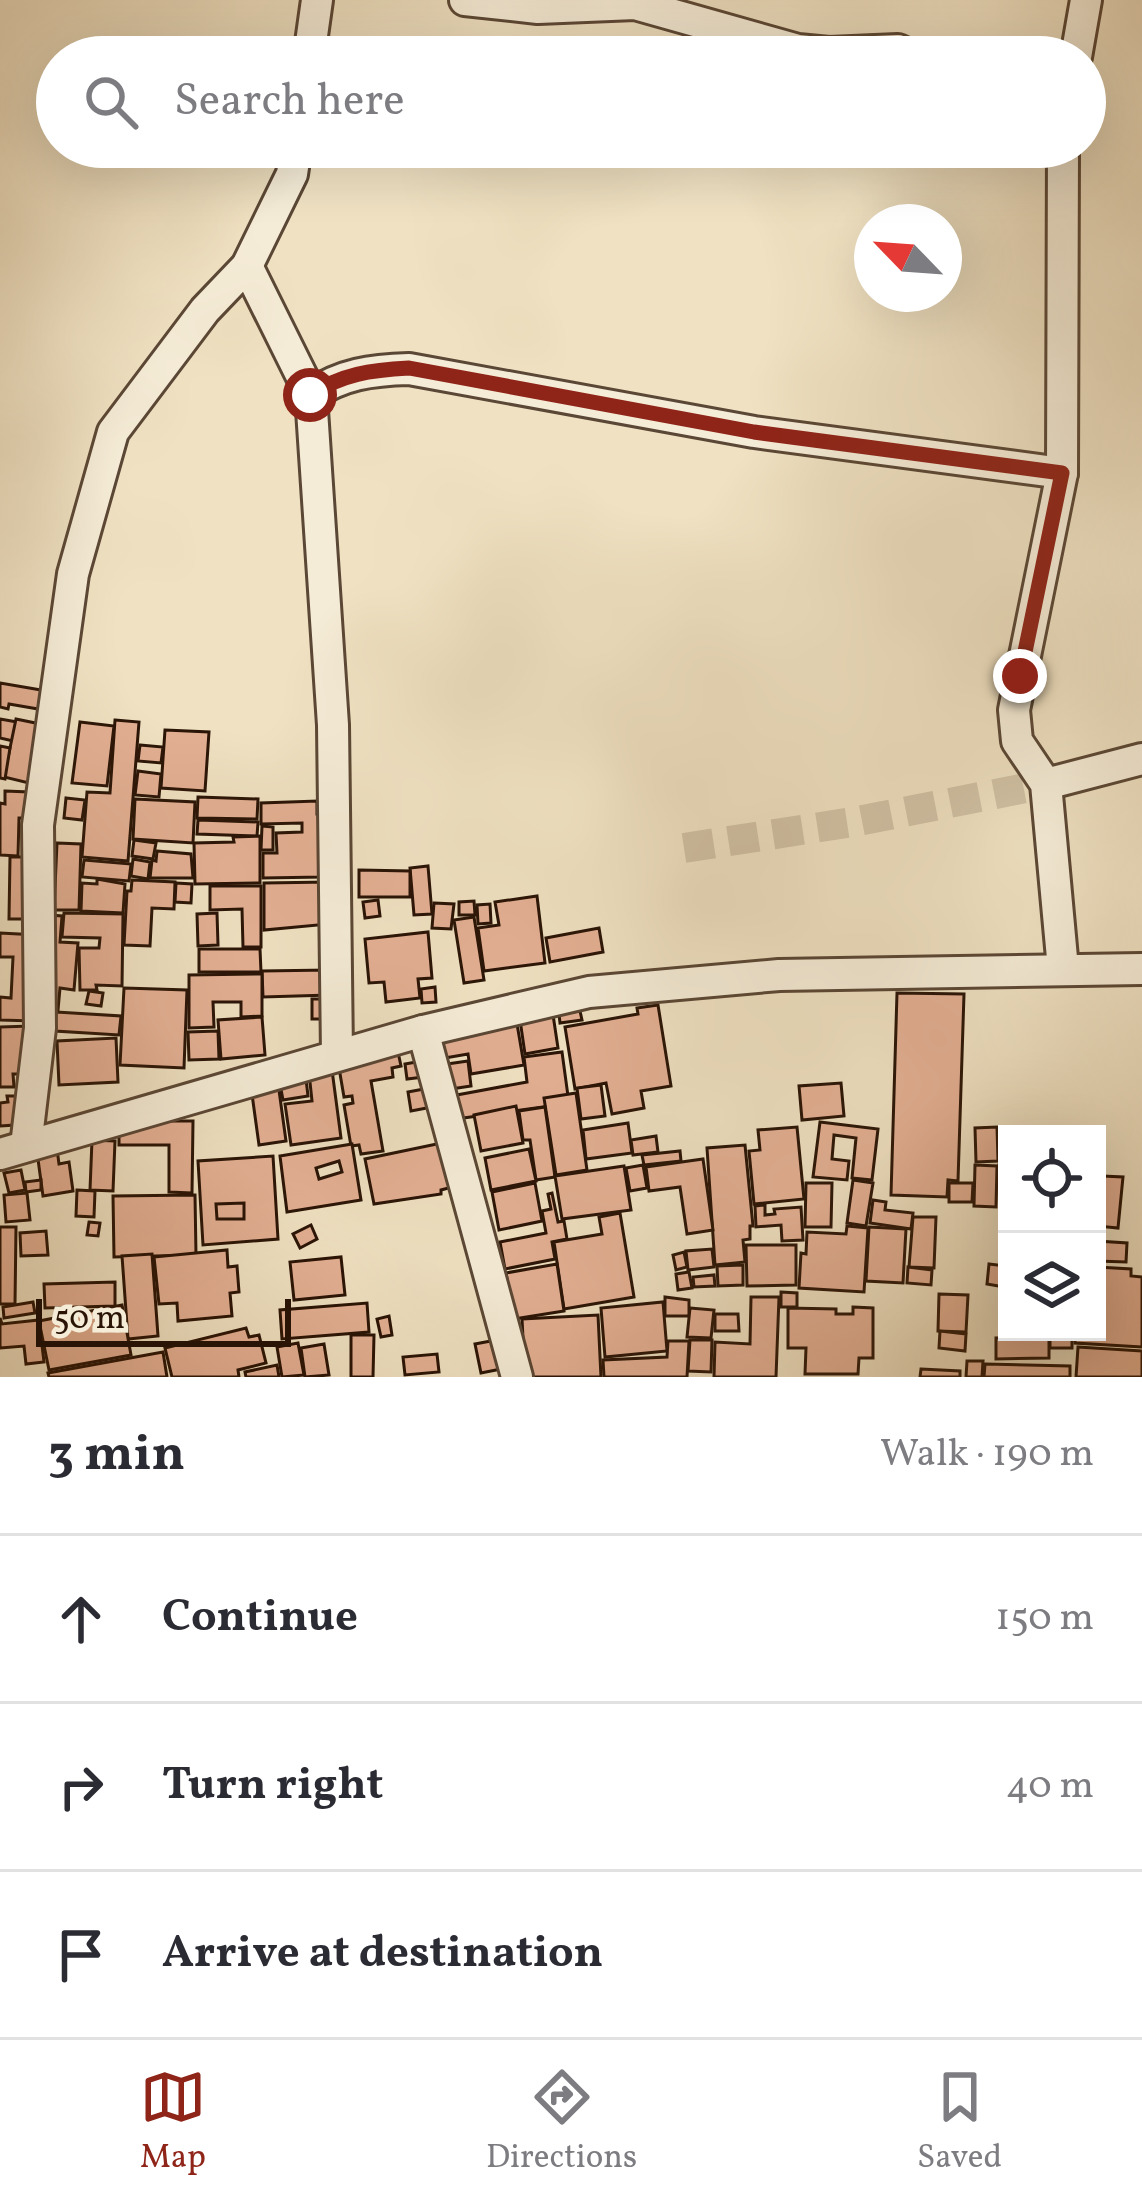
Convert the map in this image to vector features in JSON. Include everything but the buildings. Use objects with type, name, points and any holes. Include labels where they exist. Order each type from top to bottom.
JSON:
[{"type":"street","points":[[311,36],[317,0]]},
{"type":"street","points":[[465,0],[538,8],[634,4],[748,36]]},
{"type":"street","points":[[1080,36],[1086,0]]},
{"type":"street","points":[[293,168],[247,266],[205,310],[113,432],[73,574],[38,824],[40,1028],[13,1150],[337,1055],[548,1000],[688,980],[1142,969]]},
{"type":"street","points":[[1063,168],[1062,473],[1014,710],[1017,741],[1046,784],[1063,969]]},
{"type":"street","points":[[247,266],[310,395],[334,725],[337,1055]]},
{"type":"street","points":[[310,395],[334,379],[409,368],[754,432],[1062,473]]},
{"type":"street","points":[[1046,784],[1142,759]]},
{"type":"street","points":[[423,1031],[517,1377]]},
{"type":"tunnel","points":[[684,848],[853,822],[1046,784]]},
{"type":"route","points":[[310,395],[334,379],[409,368],[754,432],[1062,473],[1020,676]]}]
